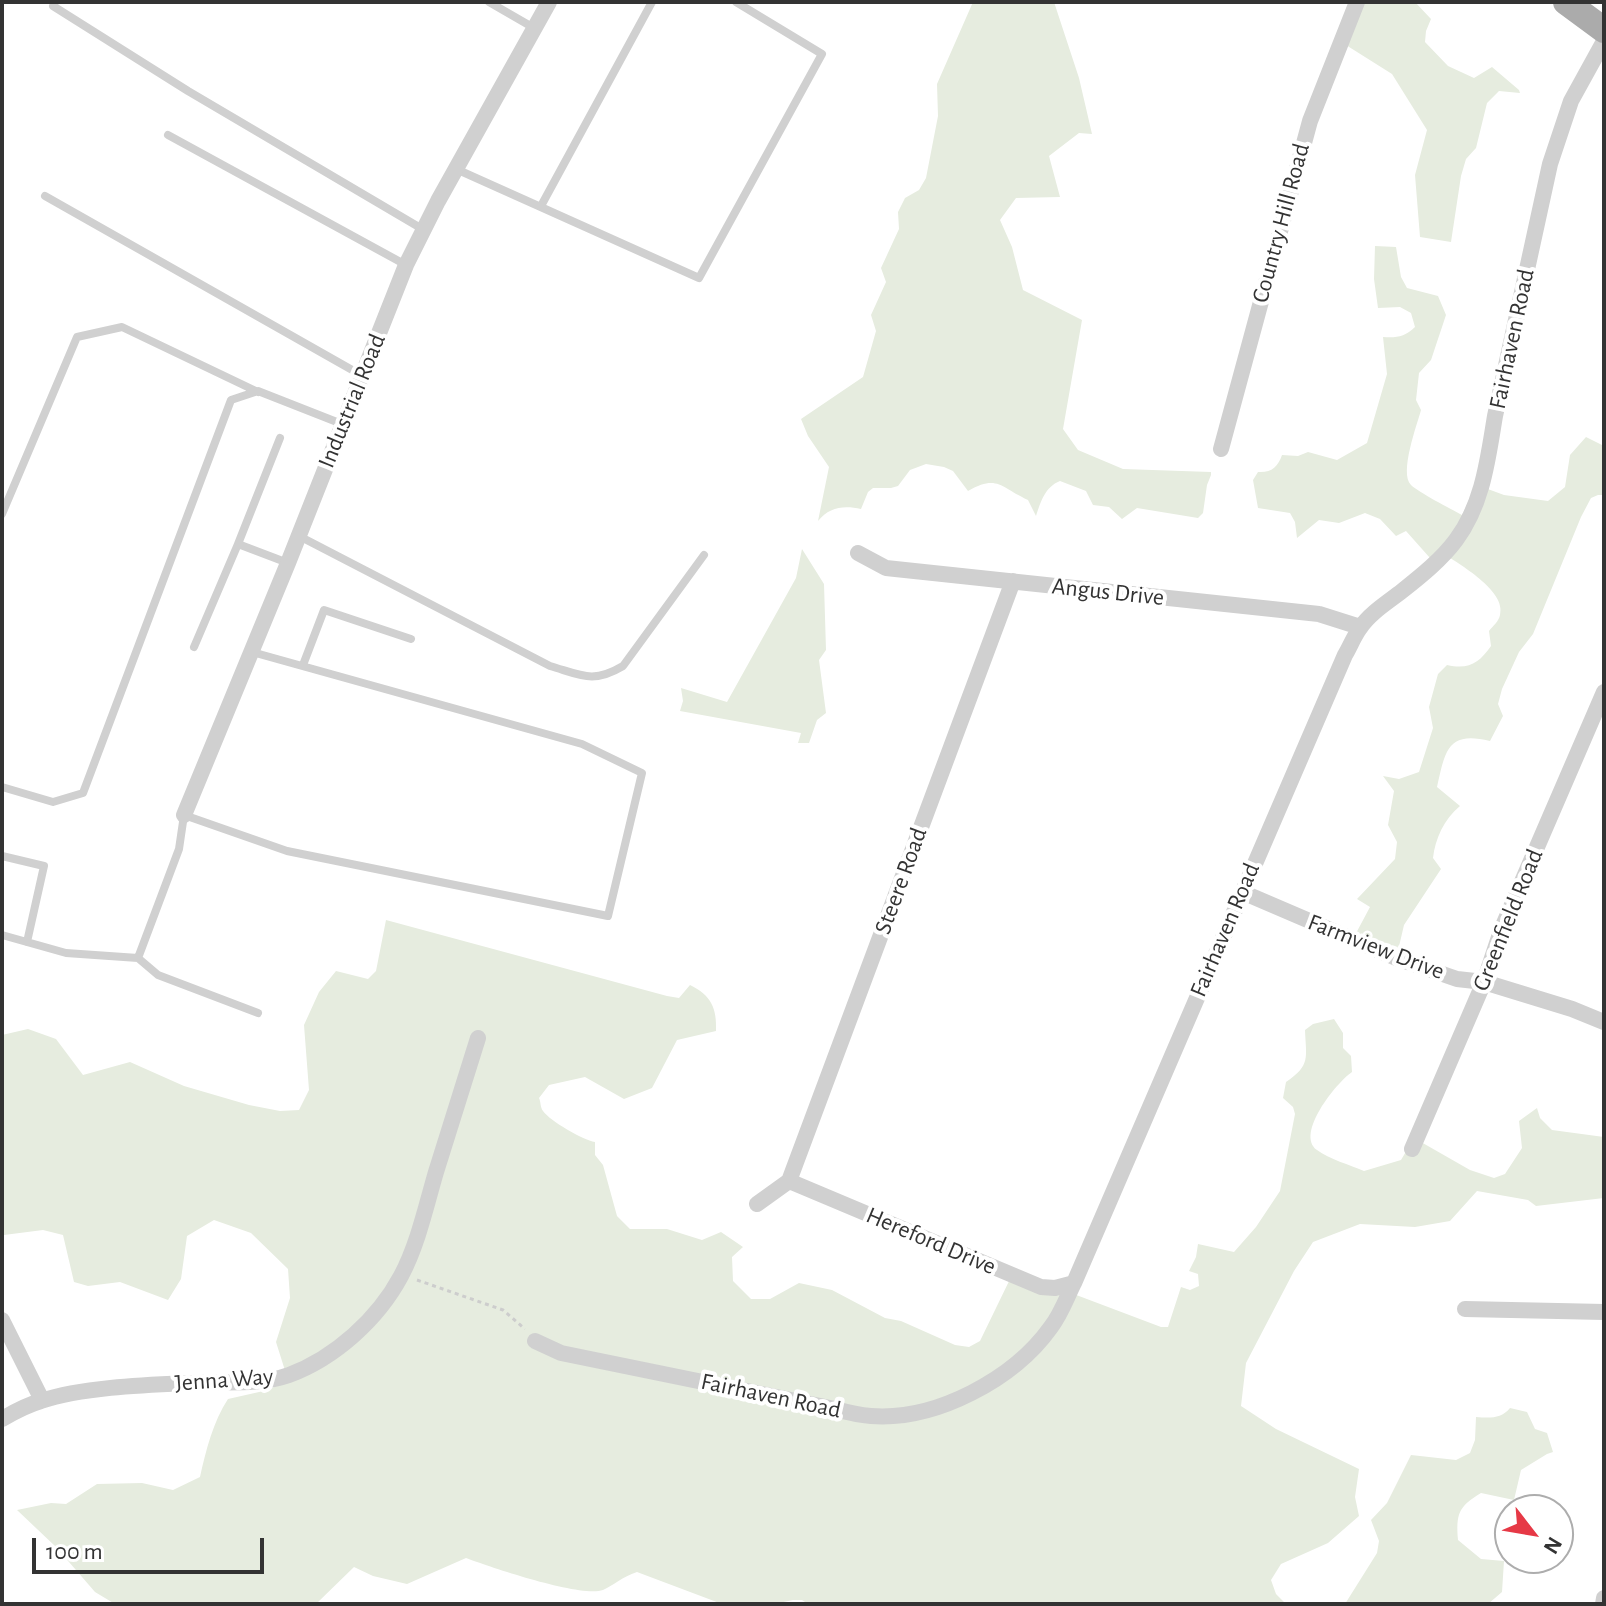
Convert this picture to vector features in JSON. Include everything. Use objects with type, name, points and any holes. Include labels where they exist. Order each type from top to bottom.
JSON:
[{"type":"main road","points":[[1566,2],[1604,30]]},
{"type":"street","name":"Industrial Road","points":[[184,815],[406,265],[549,2]]},
{"type":"street","name":"Country Hill Road","points":[[1221,449],[1310,121],[1357,2]]},
{"type":"street","name":"Fairhaven Road","points":[[535,1341],[561,1353],[871,1416],[925,1410],[981,1388],[1025,1357],[1053,1325],[1074,1283],[1345,655],[1360,627],[1447,550],[1469,520],[1478,498],[1550,164],[1571,101],[1604,41]]},
{"type":"street","name":"Angus Drive","points":[[858,553],[886,568],[1319,614],[1360,627]]},
{"type":"street","name":"Steere Road","points":[[789,1181],[1013,581]]},
{"type":"street","name":"Greenfield Road","points":[[1412,1149],[1484,982],[1502,928],[1604,692]]},
{"type":"street","name":"Farmview Drive","points":[[1242,892],[1396,958],[1457,979],[1484,982],[1572,1009],[1604,1022]]},
{"type":"street","name":"Jenna Way","points":[[2,1419],[42,1400],[81,1392],[218,1381],[257,1382],[288,1375],[319,1360],[352,1337],[385,1301],[401,1275],[478,1038]]},
{"type":"street","points":[[757,1204],[789,1181]]},
{"type":"street","name":"Hereford Drive","points":[[789,1181],[1041,1287],[1055,1288],[1074,1283]]},
{"type":"street","points":[[1465,1309],[1604,1312]]},
{"type":"street","points":[[2,1320],[42,1400]]},
{"type":"lane","points":[[55,2],[53,6],[188,91],[424,230]]},
{"type":"lane","points":[[489,2],[534,28]]},
{"type":"lane","points":[[541,206],[652,2]]},
{"type":"lane","points":[[456,169],[699,278],[822,54],[736,2]]},
{"type":"lane","points":[[168,135],[406,265]]},
{"type":"lane","points":[[45,196],[361,375]]},
{"type":"lane","points":[[2,514],[77,337],[122,327],[259,392],[342,424]]},
{"type":"lane","points":[[2,787],[53,802],[83,793],[231,400],[259,392]]},
{"type":"lane","points":[[194,647],[280,438]]},
{"type":"lane","points":[[299,536],[550,666],[589,677],[607,675],[623,666],[704,555]]},
{"type":"lane","points":[[238,544],[288,563]]},
{"type":"lane","points":[[303,665],[324,610],[411,639]]},
{"type":"lane","points":[[138,958],[179,849],[184,815],[287,851],[608,916],[642,773],[582,744],[252,652]]},
{"type":"lane","points":[[2,856],[44,866],[27,942]]},
{"type":"lane","points":[[2,935],[66,953],[138,958],[158,975],[258,1013]]},
{"type":"path","points":[[401,1275],[503,1310],[521,1323],[535,1341]]},
{"type":"shaded area","points":[[973,2],[1054,2],[1079,78],[1092,134],[1079,133],[1049,156],[1060,197],[1016,198],[1000,220],[1012,247],[1023,290],[1082,320],[1063,429],[1078,450],[1123,469],[1211,472],[1203,513],[1198,518],[1137,508],[1122,519],[1109,507],[1093,505],[1086,491],[1060,481],[1047,491],[1036,516],[1028,500],[1005,487],[993,483],[968,491],[953,471],[926,464],[910,470],[898,486],[873,488],[861,509],[837,508],[818,521],[829,467],[808,436],[801,419],[863,377],[876,331],[871,315],[886,282],[881,268],[899,229],[898,212],[905,198],[919,190],[926,178],[938,116],[937,84]]},
{"type":"shaded area","points":[[1351,2],[1415,2],[1431,19],[1425,42],[1448,66],[1474,78],[1492,67],[1519,90],[1520,93],[1499,91],[1487,103],[1476,148],[1466,159],[1461,176],[1451,242],[1420,237],[1415,175],[1427,130],[1392,74],[1338,40]]},
{"type":"shaded area","points":[[1375,246],[1396,247],[1401,277],[1407,288],[1438,296],[1446,315],[1431,360],[1419,373],[1416,400],[1421,410],[1407,470],[1411,485],[1462,515],[1477,485],[1504,495],[1548,501],[1565,487],[1570,455],[1586,437],[1604,446],[1604,495],[1591,498],[1581,517],[1533,634],[1519,652],[1502,689],[1498,704],[1503,716],[1490,741],[1476,738],[1456,741],[1446,754],[1437,787],[1460,806],[1449,817],[1438,837],[1433,858],[1441,869],[1404,925],[1397,955],[1354,937],[1370,907],[1357,899],[1395,859],[1397,842],[1388,825],[1394,791],[1383,776],[1399,779],[1419,772],[1433,728],[1429,707],[1438,674],[1447,665],[1467,666],[1482,657],[1491,646],[1489,631],[1499,617],[1500,606],[1489,588],[1459,564],[1441,552],[1430,558],[1406,531],[1396,536],[1380,519],[1365,513],[1339,523],[1319,520],[1297,538],[1290,513],[1258,508],[1253,480],[1258,472],[1273,468],[1282,455],[1298,456],[1308,452],[1337,460],[1367,443],[1387,374],[1383,337],[1400,336],[1415,327],[1411,313],[1400,307],[1378,308],[1374,279]]},
{"type":"shaded area","points":[[802,549],[824,584],[826,650],[819,660],[826,713],[817,720],[809,743],[798,743],[801,733],[680,711],[683,701],[681,688],[727,702],[796,578]]},
{"type":"shaded area","points":[[386,920],[667,996],[679,998],[690,985],[708,998],[714,1009],[716,1031],[677,1040],[652,1088],[624,1099],[585,1077],[549,1085],[539,1098],[542,1109],[552,1120],[595,1142],[595,1155],[603,1165],[617,1216],[630,1229],[667,1229],[702,1240],[721,1232],[743,1247],[732,1257],[733,1281],[751,1299],[770,1299],[799,1283],[832,1290],[885,1318],[901,1321],[955,1345],[969,1347],[980,1341],[1012,1275],[1168,1327],[1181,1287],[1190,1290],[1199,1286],[1198,1274],[1189,1271],[1198,1244],[1234,1252],[1256,1227],[1280,1191],[1295,1114],[1293,1107],[1283,1098],[1286,1082],[1300,1071],[1305,1060],[1305,1030],[1313,1024],[1334,1019],[1343,1033],[1343,1048],[1351,1056],[1352,1072],[1328,1097],[1314,1121],[1312,1143],[1317,1150],[1364,1171],[1401,1160],[1414,1138],[1470,1170],[1494,1178],[1505,1174],[1522,1148],[1519,1121],[1537,1108],[1540,1118],[1552,1130],[1604,1137],[1604,1198],[1536,1206],[1528,1200],[1477,1191],[1450,1221],[1415,1227],[1360,1224],[1313,1242],[1294,1271],[1246,1363],[1241,1406],[1276,1429],[1359,1469],[1355,1497],[1359,1516],[1328,1543],[1281,1564],[1271,1580],[1276,1594],[1286,1604],[808,1604],[793,1600],[774,1604],[722,1604],[637,1572],[603,1590],[576,1590],[466,1558],[407,1584],[373,1576],[354,1567],[316,1604],[115,1604],[95,1592],[56,1547],[17,1510],[51,1503],[66,1504],[97,1484],[142,1483],[173,1490],[200,1477],[214,1427],[228,1399],[268,1390],[288,1380],[276,1342],[290,1298],[288,1269],[251,1233],[214,1220],[187,1236],[181,1279],[168,1300],[120,1282],[88,1286],[74,1282],[63,1235],[43,1230],[4,1235],[2,1035],[28,1029],[56,1039],[83,1075],[130,1062],[184,1086],[249,1105],[280,1111],[299,1110],[309,1090],[304,1025],[319,992],[336,971],[368,979],[376,971]]},
{"type":"shaded area","points":[[1510,1408],[1527,1412],[1535,1429],[1547,1433],[1553,1452],[1521,1470],[1515,1494],[1481,1493],[1460,1512],[1458,1540],[1481,1559],[1494,1560],[1494,1574],[1503,1574],[1502,1592],[1488,1604],[1345,1604],[1377,1553],[1379,1541],[1371,1520],[1387,1503],[1411,1455],[1456,1460],[1470,1453],[1475,1440],[1476,1417],[1499,1416]]}]
